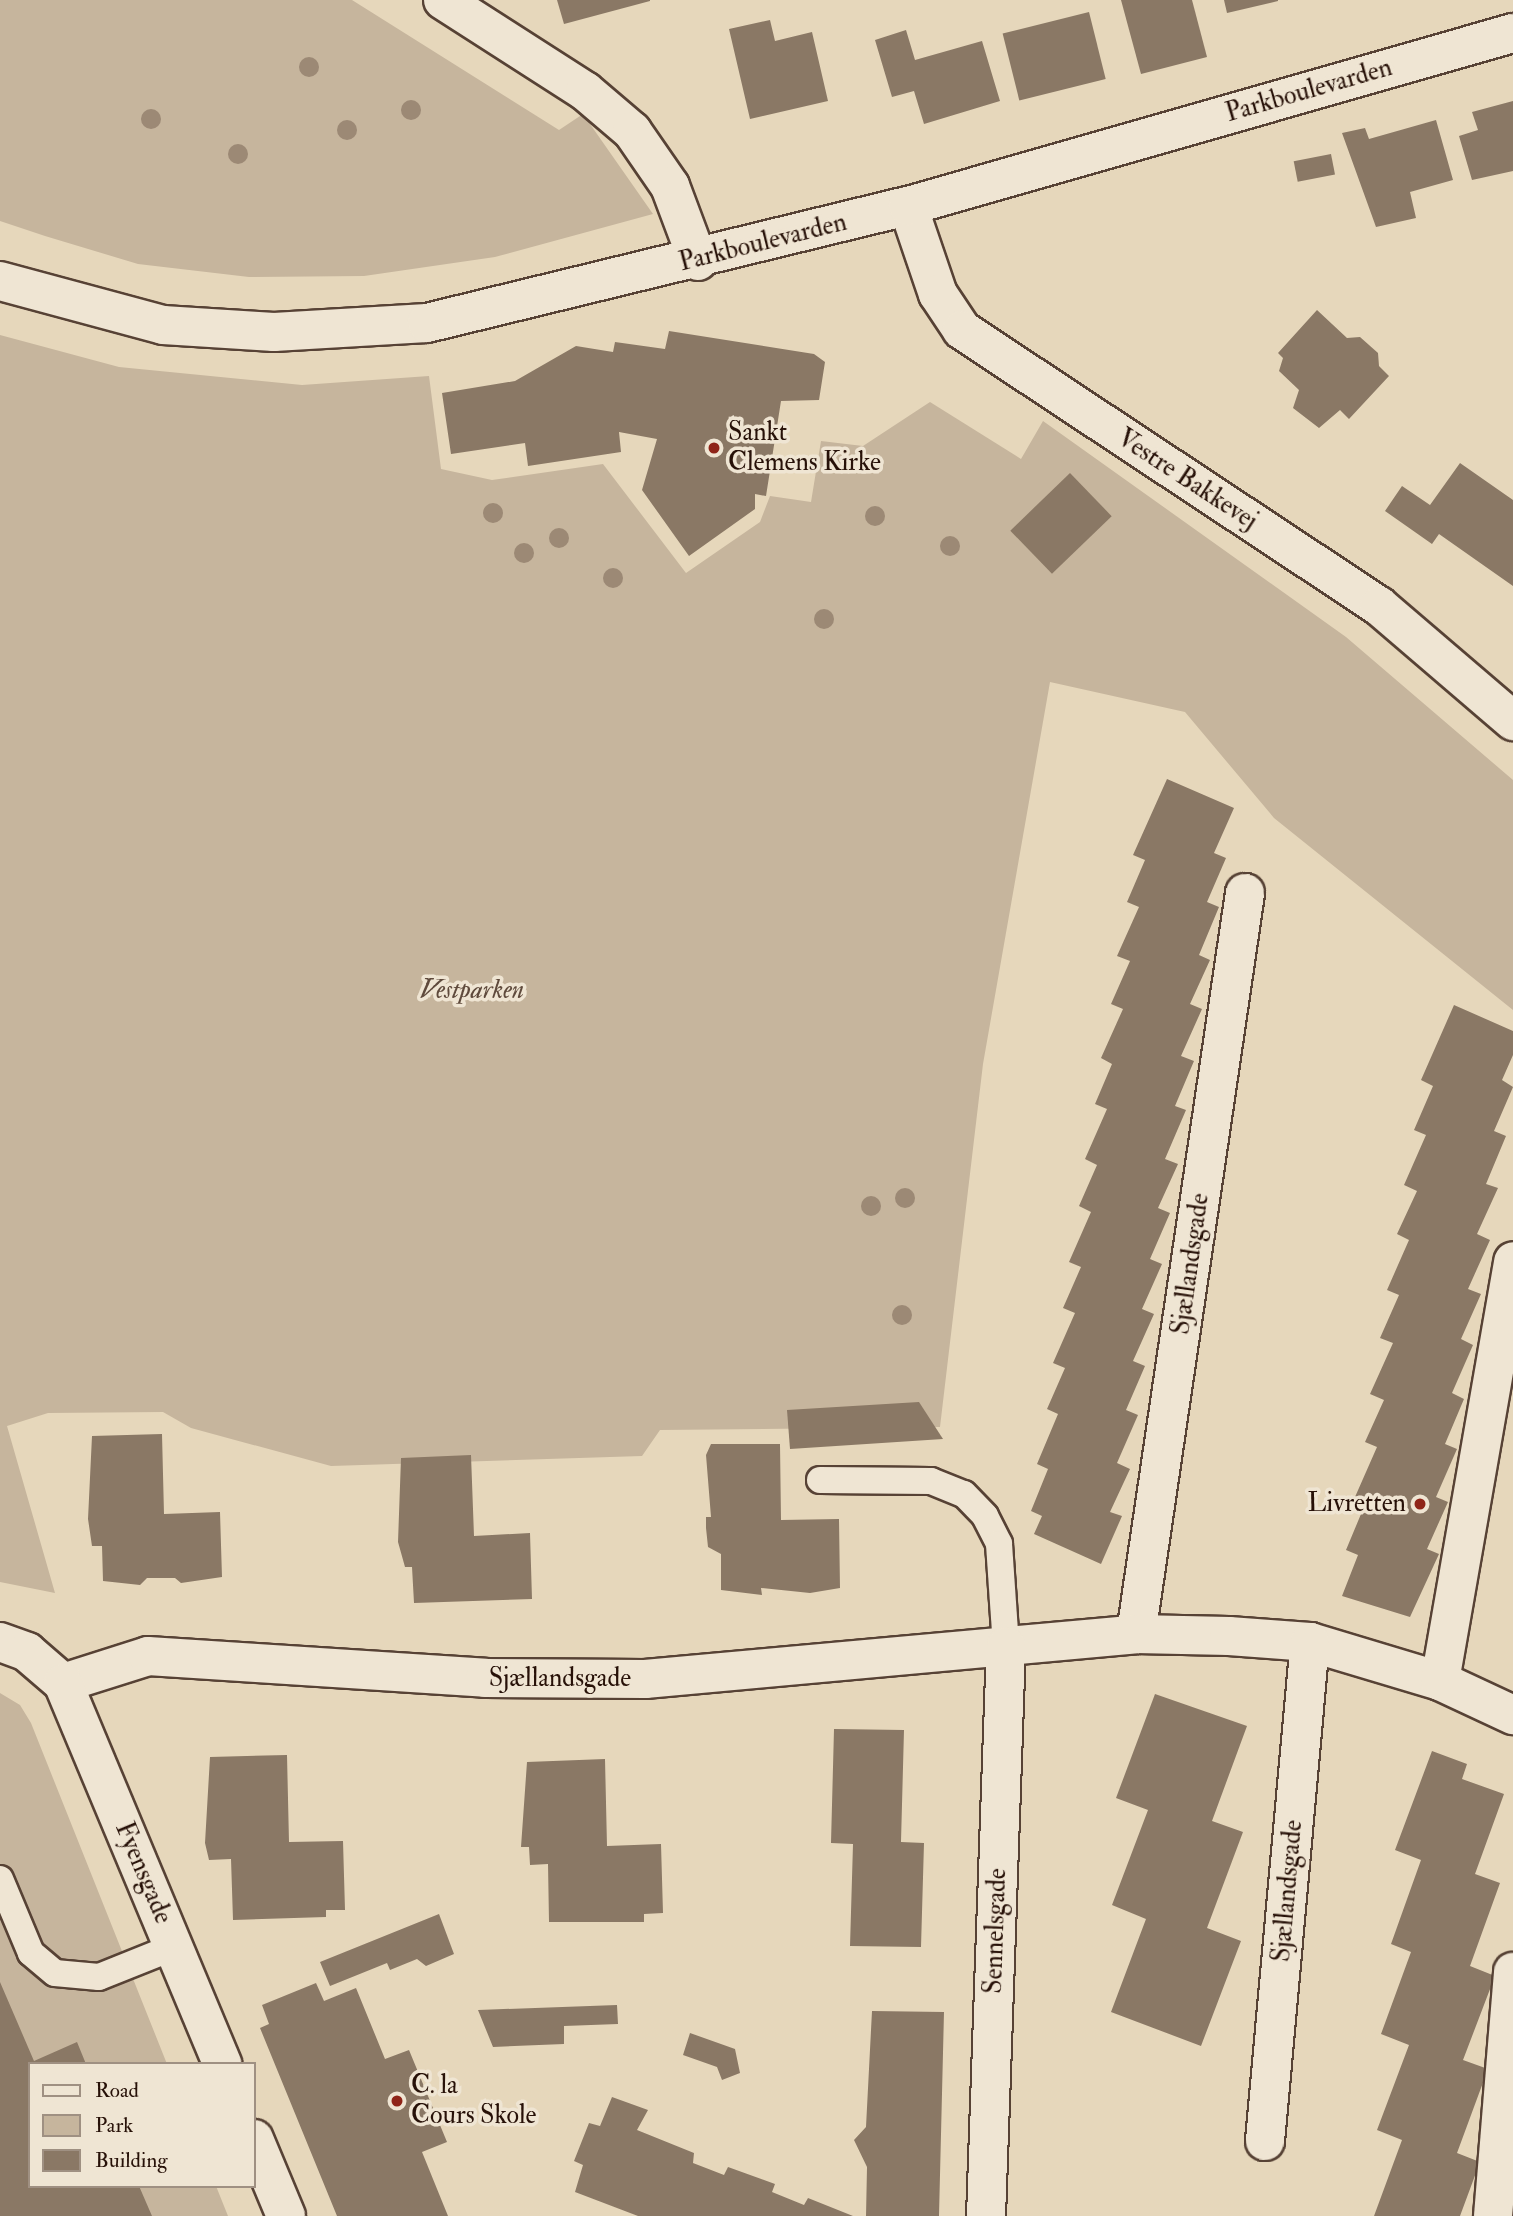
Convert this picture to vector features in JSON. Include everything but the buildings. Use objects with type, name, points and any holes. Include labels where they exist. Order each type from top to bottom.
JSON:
[{"type":"street","points":[[443,0],[585,91],[632,131],[670,186],[698,261]]},
{"type":"street","name":"Parkboulevarden","points":[[0,281],[163,325],[274,331],[427,323],[698,261],[908,206],[1513,33]]},
{"type":"street","name":"Vestre Bakkevej","points":[[908,206],[938,294],[962,330],[1379,606],[1513,721]]},
{"type":"street","name":"Sjællandsgade","points":[[1136,1634],[1245,893]]},
{"type":"street","points":[[1440,1681],[1513,1261]]},
{"type":"street","name":"Sjællandsgade","points":[[63,1683],[148,1656],[485,1678],[645,1679],[1136,1634],[1310,1642],[1440,1681],[1513,1715]]},
{"type":"street","points":[[0,1642],[27,1652],[63,1683]]},
{"type":"street","name":"Sjællandsgade","points":[[1265,2141],[1310,1642]]},
{"type":"street","name":"Sennelsgade","points":[[986,2216],[1006,1646]]},
{"type":"street","name":"Fyensgade","points":[[63,1683],[221,2062]]},
{"type":"street","points":[[1493,2216],[1513,1972]]},
{"type":"street","points":[[256,2144],[286,2216]]},
{"type":"lane","points":[[820,1480],[932,1481],[964,1494],[985,1516],[999,1544],[1006,1646]]},
{"type":"lane","points":[[0,1879],[31,1953],[55,1973],[99,1977],[174,1947]]},
{"type":"green space","points":[[0,0],[352,0],[559,130],[583,114],[653,214],[495,257],[364,276],[249,277],[138,264],[45,236],[0,221]]},
{"type":"green space","name":"Vestparken","points":[[0,335],[119,367],[302,385],[429,376],[441,469],[492,480],[603,464],[686,573],[760,522],[770,496],[811,502],[821,441],[863,446],[930,402],[1021,459],[1043,421],[1346,637],[1513,780],[1513,1010],[1274,818],[1185,712],[1050,682],[983,1064],[940,1427],[660,1430],[642,1456],[331,1466],[191,1428],[163,1412],[48,1413],[7,1426],[55,1593],[0,1582]]},
{"type":"green space","points":[[0,1693],[20,1705],[31,1723],[166,2062],[28,2062],[28,2188],[217,2188],[228,2216],[0,2216]]},
{"type":"place","name":"Sankt Clemens Kirke","points":[[714,448]]},
{"type":"place","name":"Livretten","points":[[1420,1504]]},
{"type":"place","name":"C. la Cours Skole","points":[[397,2101]]}]
